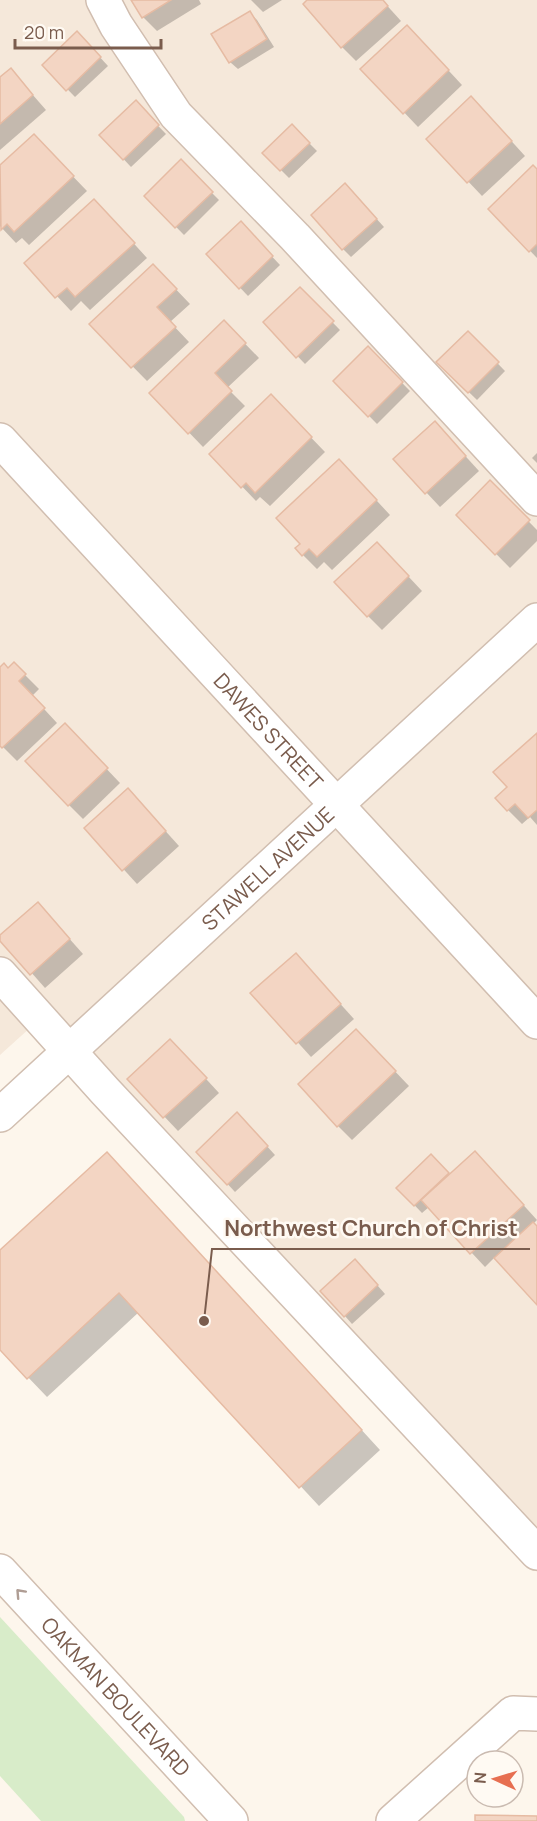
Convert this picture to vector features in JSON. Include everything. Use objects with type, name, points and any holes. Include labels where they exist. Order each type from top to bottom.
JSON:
[{"type":"street","points":[[103,0],[116,25],[176,115],[295,237],[537,499]]},
{"type":"street","name":"DAWES STREET","points":[[0,440],[537,1022]]},
{"type":"street","name":"STAWELL AVENUE","points":[[0,1115],[537,620]]},
{"type":"street","points":[[0,974],[69,1052],[537,1553]]},
{"type":"street","name":"OAKMAN BOULEVARD","points":[[0,1571],[231,1821]]},
{"type":"street","points":[[393,1821],[513,1713],[537,1714]]},
{"type":"shaded area","points":[[0,0],[537,0],[537,1572],[31,1027],[0,1055]]},
{"type":"green space","points":[[0,1617],[184,1817],[185,1821],[41,1821],[0,1776]]},
{"type":"building","points":[[131,0],[171,0],[142,18]]},
{"type":"building","points":[[307,0],[383,0],[388,6],[341,48],[303,4]]},
{"type":"building","points":[[250,11],[267,39],[229,63],[211,34]]},
{"type":"building","points":[[407,25],[449,70],[403,114],[360,69]]},
{"type":"building","points":[[77,31],[101,57],[66,91],[42,65]]},
{"type":"building","points":[[11,68],[33,95],[0,124],[0,77]]},
{"type":"building","points":[[471,96],[512,141],[467,183],[426,139]]},
{"type":"building","points":[[136,100],[159,125],[123,160],[99,135]]},
{"type":"building","points":[[292,124],[310,143],[280,171],[262,153]]},
{"type":"building","points":[[34,134],[74,176],[14,232],[7,224],[1,230],[0,165]]},
{"type":"building","points":[[181,159],[213,192],[175,228],[144,196]]},
{"type":"building","points":[[533,165],[537,169],[537,244],[529,252],[488,209]]},
{"type":"building","points":[[345,183],[377,219],[342,250],[311,215]]},
{"type":"building","points":[[94,199],[135,243],[75,297],[67,288],[55,298],[24,263]]},
{"type":"building","points":[[241,221],[273,256],[239,289],[206,254]]},
{"type":"building","points":[[153,264],[177,289],[157,307],[176,327],[131,368],[89,324]]},
{"type":"building","points":[[300,287],[334,321],[296,358],[263,322]]},
{"type":"building","points":[[224,320],[246,343],[215,373],[232,391],[188,434],[149,393]]},
{"type":"building","points":[[468,331],[499,362],[468,393],[436,362]]},
{"type":"building","points":[[368,346],[403,382],[368,417],[333,381]]},
{"type":"building","points":[[271,394],[312,437],[255,493],[246,483],[241,488],[209,454]]},
{"type":"building","points":[[435,421],[466,456],[425,494],[393,459]]},
{"type":"building","points":[[339,459],[377,500],[317,557],[309,549],[302,556],[295,548],[300,544],[276,518]]},
{"type":"building","points":[[490,480],[530,520],[495,555],[456,515]]},
{"type":"building","points":[[377,542],[409,576],[367,617],[334,582]]},
{"type":"building","points":[[14,662],[26,674],[19,681],[45,708],[2,748],[0,746],[0,667],[4,663],[8,668]]},
{"type":"building","points":[[65,723],[108,768],[68,806],[25,761]]},
{"type":"building","points":[[537,733],[537,810],[528,818],[515,804],[507,811],[495,798],[507,787],[493,772]]},
{"type":"building","points":[[128,788],[166,831],[122,871],[84,828]]},
{"type":"building","points":[[38,902],[70,939],[30,975],[0,941],[0,935]]},
{"type":"building","points":[[296,953],[341,1004],[296,1044],[250,993]]},
{"type":"building","points":[[356,1029],[396,1071],[337,1127],[298,1084]]},
{"type":"building","points":[[170,1039],[207,1078],[163,1118],[127,1079]]},
{"type":"building","points":[[237,1112],[268,1146],[227,1185],[196,1152]]},
{"type":"building","points":[[475,1151],[524,1205],[470,1254],[421,1200]]},
{"type":"building","points":[[107,1152],[362,1430],[299,1488],[119,1293],[27,1379],[0,1350],[0,1250]]},
{"type":"building","points":[[431,1154],[449,1173],[414,1206],[396,1188]]},
{"type":"building","points":[[533,1222],[537,1226],[537,1305],[494,1258]]},
{"type":"building","points":[[355,1259],[378,1285],[344,1317],[320,1291]]},
{"type":"building","points":[[475,1815],[537,1816],[537,1821],[475,1821]]},
{"type":"place","name":"Northwest Church of Christ","points":[[204,1321]]}]
